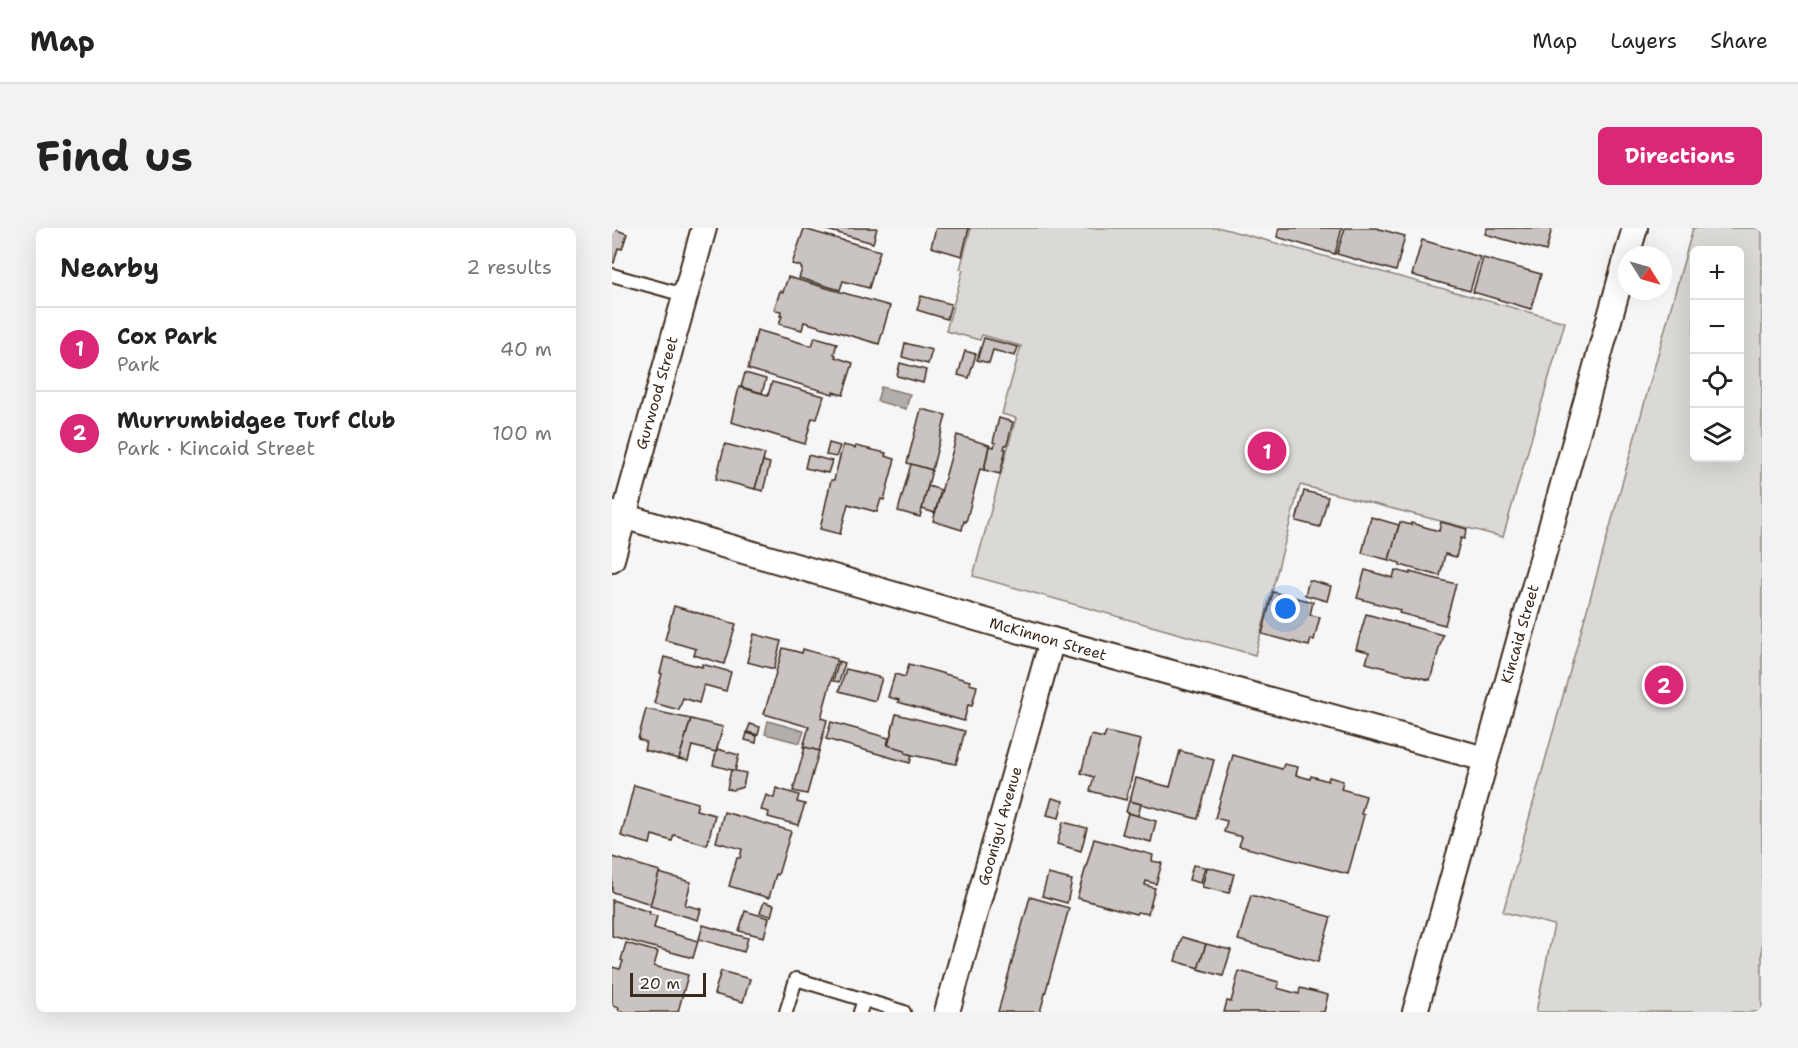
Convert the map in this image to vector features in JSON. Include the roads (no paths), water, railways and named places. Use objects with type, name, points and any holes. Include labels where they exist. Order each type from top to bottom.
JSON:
[{"type":"street","name":"Gurwood Street","points":[[612,559],[617,515],[704,228]]},
{"type":"street","name":"Kincaid Street","points":[[1630,246],[1635,228]]},
{"type":"street","name":"Kincaid Street","points":[[1415,1012],[1618,287]]},
{"type":"street","name":"McKinnon Street","points":[[617,515],[1052,640],[1485,759]]},
{"type":"street","name":"Goonigul Avenue","points":[[947,1012],[1052,640]]},
{"type":"lane","points":[[612,275],[684,295]]},
{"type":"lane","points":[[786,1012],[796,979],[862,1006],[904,1012]]},
{"type":"place","name":"Cox Park","points":[[1267,451]]},
{"type":"place","name":"Murrumbidgee Turf Club","points":[[1664,685]]}]
